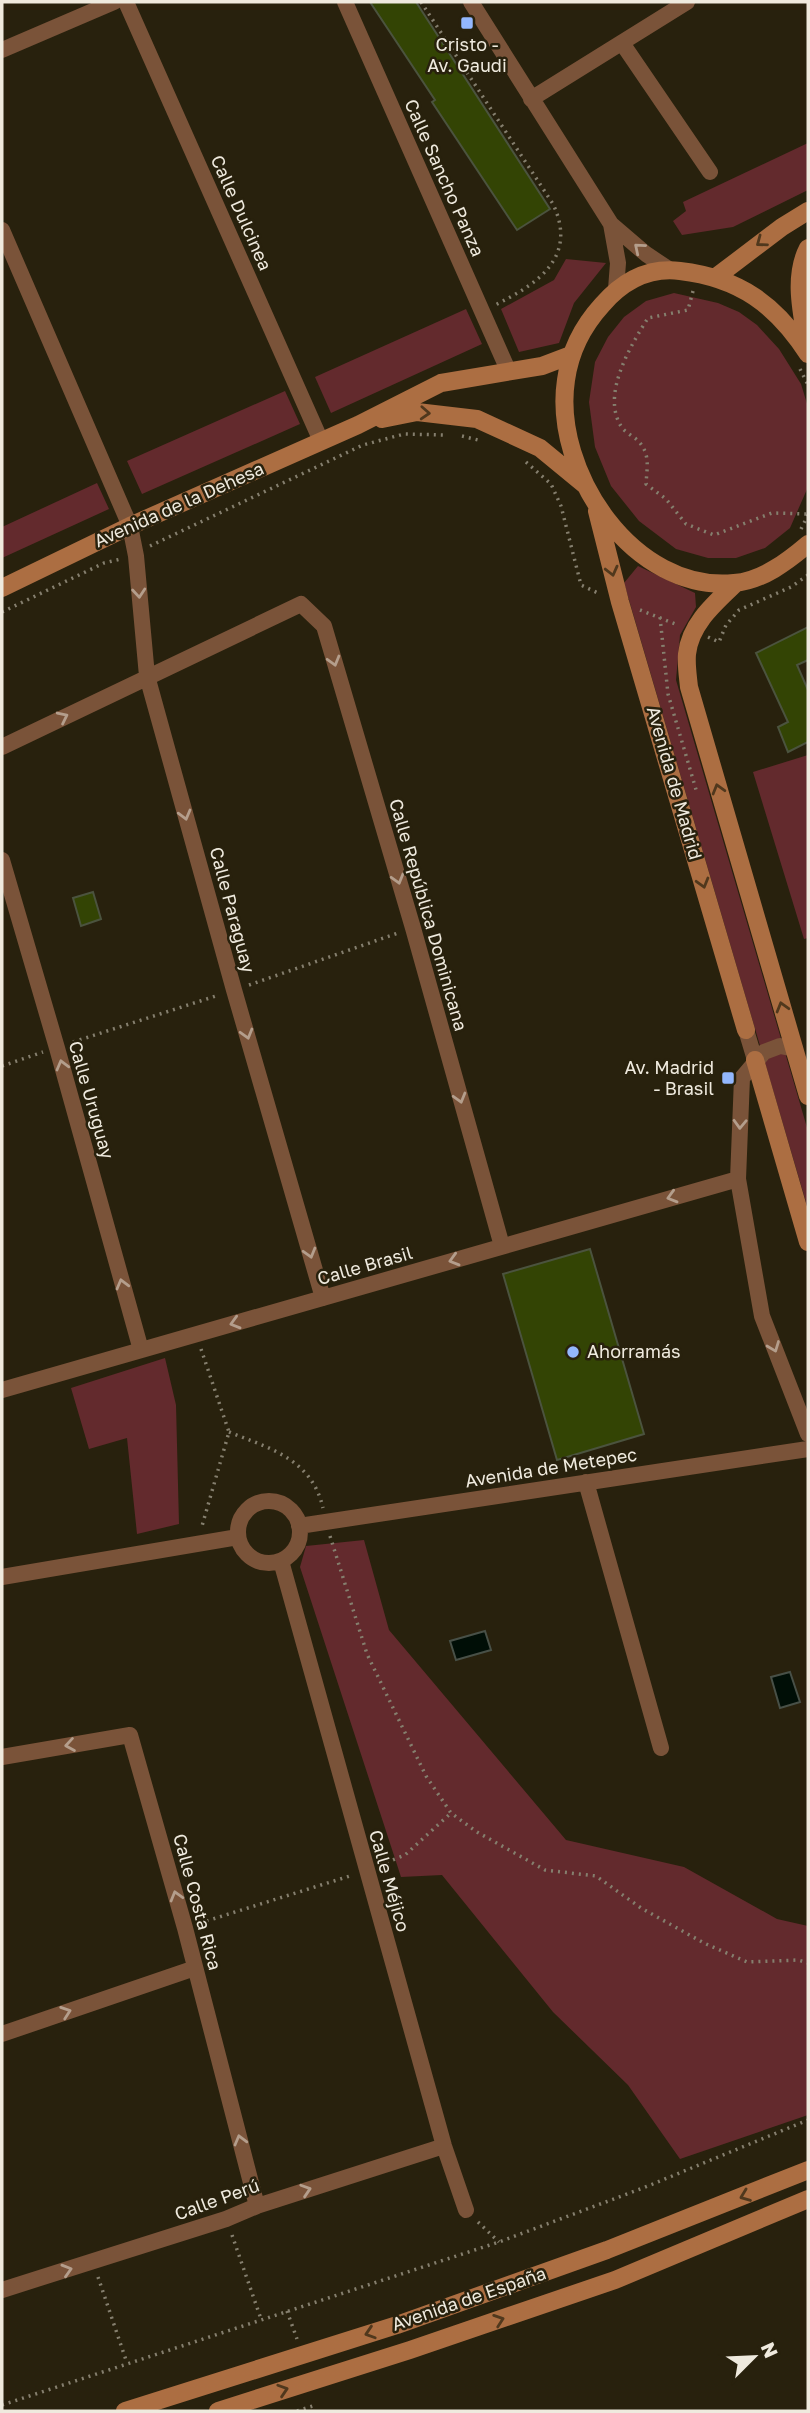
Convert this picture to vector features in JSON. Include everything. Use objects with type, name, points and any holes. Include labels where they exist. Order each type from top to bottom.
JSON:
[{"type":"street","points":[[2,50],[114,2]]},
{"type":"street","name":"Calle Dulcinea","points":[[126,2],[321,441]]},
{"type":"street","name":"Calle Sancho Panza","points":[[345,2],[508,370]]},
{"type":"street","points":[[471,2],[611,224],[646,254],[670,270]]},
{"type":"street","points":[[531,99],[687,2]]},
{"type":"street","points":[[622,43],[710,172]]},
{"type":"street","points":[[716,277],[782,227],[808,212]]},
{"type":"street","points":[[611,224],[618,264],[616,289]]},
{"type":"street","name":"Calle Paraguay","points":[[2,230],[130,526],[136,556],[147,676],[323,1298]]},
{"type":"street","points":[[805,357],[799,287],[803,257],[808,248]]},
{"type":"street","points":[[804,538],[779,566],[736,583],[706,583],[685,578],[642,556],[614,530],[595,505],[587,487],[568,433],[565,382],[578,338],[596,312],[616,289],[652,271],[670,270],[716,277],[738,286],[781,317],[805,357]]},
{"type":"street","name":"Avenida de la Dehesa","points":[[2,588],[130,526],[358,425],[441,383],[542,366],[571,355]]},
{"type":"street","name":"Avenida de la Dehesa","points":[[358,425],[417,412],[477,419],[541,448],[587,487]]},
{"type":"street","name":"Avenida de Madrid","points":[[595,505],[620,602],[808,1242]]},
{"type":"street","points":[[736,583],[711,607],[693,630],[687,653],[689,687],[808,1096]]},
{"type":"street","name":"Calle República Dominicana","points":[[147,676],[301,604],[324,626],[413,928],[502,1246]]},
{"type":"street","points":[[2,747],[147,676]]},
{"type":"street","name":"Calle Uruguay","points":[[2,860],[141,1350]]},
{"type":"street","points":[[795,1049],[780,1046],[771,1048],[755,1060],[742,1078],[738,1179],[762,1316],[808,1434]]},
{"type":"street","name":"Calle Brasil","points":[[2,1390],[738,1179]]},
{"type":"street","name":"Avenida de Metepec","points":[[299,1526],[808,1450]]},
{"type":"street","points":[[586,1482],[660,1748]]},
{"type":"street","points":[[258,1503],[279,1503],[289,1508],[299,1526],[300,1537],[296,1547],[281,1561],[272,1563],[253,1559],[241,1546],[238,1537],[242,1516],[258,1503]]},
{"type":"street","points":[[2,1577],[238,1537]]},
{"type":"street","name":"Calle Méjico","points":[[281,1561],[444,2146],[466,2210]]},
{"type":"street","name":"Calle Costa Rica","points":[[2,1757],[130,1735],[185,1928],[257,2206]]},
{"type":"street","points":[[2,2034],[195,1968]]},
{"type":"street","name":"Calle Perú","points":[[2,2290],[226,2220],[257,2206],[444,2146]]},
{"type":"street","name":"Avenida de España","points":[[125,2411],[410,2320],[607,2250],[808,2171]]},
{"type":"street","name":"Avenida de España","points":[[218,2411],[410,2350],[615,2280],[808,2199]]},
{"type":"path","points":[[421,2],[553,204],[561,228],[557,253],[547,272],[520,293],[482,311]]},
{"type":"path","points":[[684,289],[704,293]]},
{"type":"path","points":[[694,291],[688,310],[648,318],[628,349],[616,384],[616,412],[623,429],[639,442],[648,457],[646,484],[666,499],[686,524],[714,535],[772,513],[808,515],[804,538]]},
{"type":"path","points":[[805,357],[808,385]]},
{"type":"path","points":[[2,612],[104,564],[136,556],[156,543],[363,445],[404,434],[455,435],[479,440]]},
{"type":"path","points":[[516,456],[551,484],[561,506],[581,585],[620,602],[719,642],[726,625],[740,610],[792,587],[808,575]]},
{"type":"path","points":[[660,617],[668,694],[699,800]]},
{"type":"path","points":[[649,700],[689,687]]},
{"type":"path","points":[[2,1066],[413,928]]},
{"type":"path","points":[[196,1334],[229,1432],[202,1524],[204,1542]]},
{"type":"path","points":[[229,1432],[290,1458],[303,1470],[322,1502],[367,1654],[426,1776],[451,1813],[477,1832],[545,1870],[596,1876],[641,1908],[704,1943],[747,1962],[808,1962]]},
{"type":"path","points":[[185,1928],[366,1871],[405,1855],[451,1813]]},
{"type":"path","points":[[2,2405],[499,2242],[643,2189],[808,2120]]},
{"type":"path","points":[[466,2210],[499,2242]]},
{"type":"path","points":[[226,2220],[261,2319]]},
{"type":"path","points":[[93,2262],[127,2363]]},
{"type":"path","points":[[287,2311],[297,2340]]},
{"type":"path","points":[[297,2411],[316,2404]]},
{"type":"shaded area","points":[[808,143],[808,190],[733,227],[682,235],[673,221],[686,211],[683,202]]},
{"type":"shaded area","points":[[566,259],[606,263],[574,303],[559,343],[519,352],[501,309],[554,280]]},
{"type":"shaded area","points":[[674,293],[718,303],[739,312],[757,325],[779,349],[801,384],[808,407],[808,487],[790,528],[765,548],[736,558],[708,558],[676,549],[639,521],[611,486],[595,447],[589,402],[595,362],[608,337],[624,317],[646,301]]},
{"type":"shaded area","points":[[466,309],[482,344],[331,413],[315,377]]},
{"type":"shaded area","points":[[285,391],[300,424],[142,494],[127,461]]},
{"type":"shaded area","points":[[97,483],[109,509],[2,558],[2,527]]},
{"type":"shaded area","points":[[638,566],[695,593],[696,607],[680,635],[676,680],[808,1131],[808,1209],[624,583]]},
{"type":"shaded area","points":[[808,755],[808,938],[804,939],[753,772]]},
{"type":"shaded area","points":[[165,1358],[176,1405],[179,1524],[137,1534],[127,1438],[89,1449],[71,1388]]},
{"type":"shaded area","points":[[364,1540],[389,1630],[566,1840],[684,1867],[777,1919],[808,1926],[808,2115],[680,2159],[628,2085],[553,2012],[442,1875],[401,1877],[300,1567],[306,1546]]},
{"type":"shaded area","points":[[485,1631],[491,1650],[456,1660],[450,1641]]},
{"type":"shaded area","points":[[790,1672],[800,1702],[780,1708],[771,1677]]},
{"type":"building","points":[[370,2],[416,2],[550,209],[517,230]]},
{"type":"building","points":[[808,627],[808,660],[797,665],[808,690],[808,742],[788,752],[778,727],[788,722],[756,653]]},
{"type":"building","points":[[93,892],[101,919],[81,926],[73,898]]},
{"type":"building","name":"Ahorramás","points":[[590,1249],[644,1434],[557,1460],[503,1274]]},
{"type":"place","name":"Cristo - Av. Gaudi","points":[[467,23]]},
{"type":"place","name":"Av. Madrid - Brasil","points":[[728,1078]]},
{"type":"place","name":"Ahorramás","points":[[573,1352]]}]
